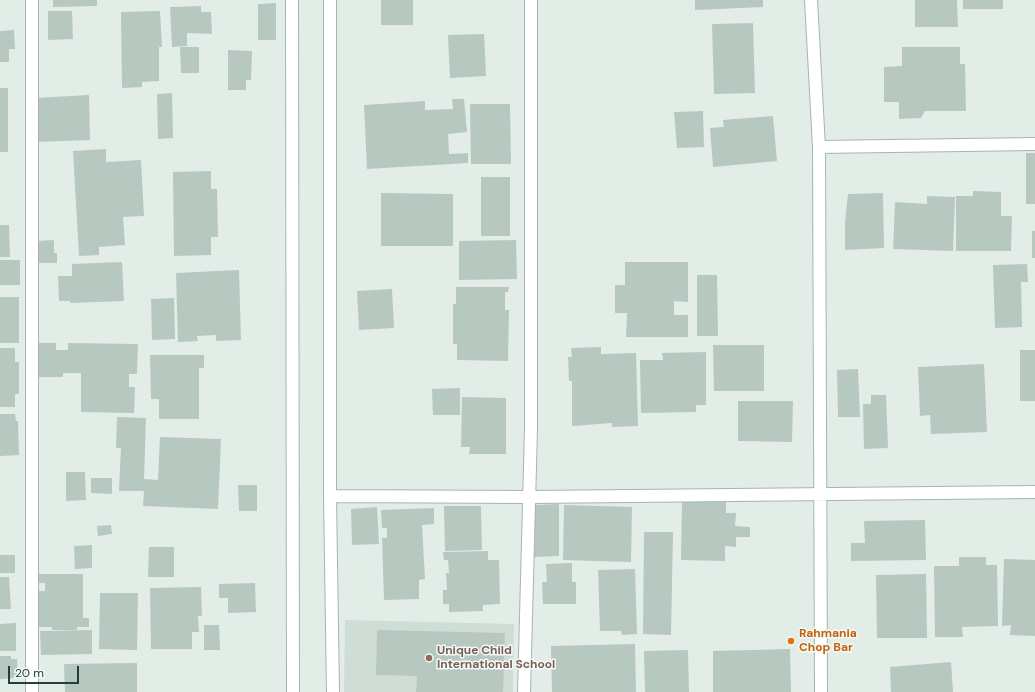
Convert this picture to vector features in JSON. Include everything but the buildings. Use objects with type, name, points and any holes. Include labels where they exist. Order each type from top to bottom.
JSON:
[{"type":"street","points":[[32,0],[32,692]]},
{"type":"street","points":[[292,0],[293,692]]},
{"type":"street","points":[[330,0],[330,496],[333,692]]},
{"type":"street","points":[[524,692],[531,429],[531,0]]},
{"type":"street","points":[[811,0],[819,147],[821,692]]},
{"type":"street","points":[[819,147],[1035,144]]},
{"type":"street","points":[[330,496],[529,497],[1035,492]]},
{"type":"shaded area","name":"Unique Child International School","points":[[345,620],[514,624],[513,692],[344,692]]},
{"type":"place","name":"Rahmania Chop Bar","points":[[791,641]]},
{"type":"place","name":"Unique Child International School","points":[[429,658]]}]
